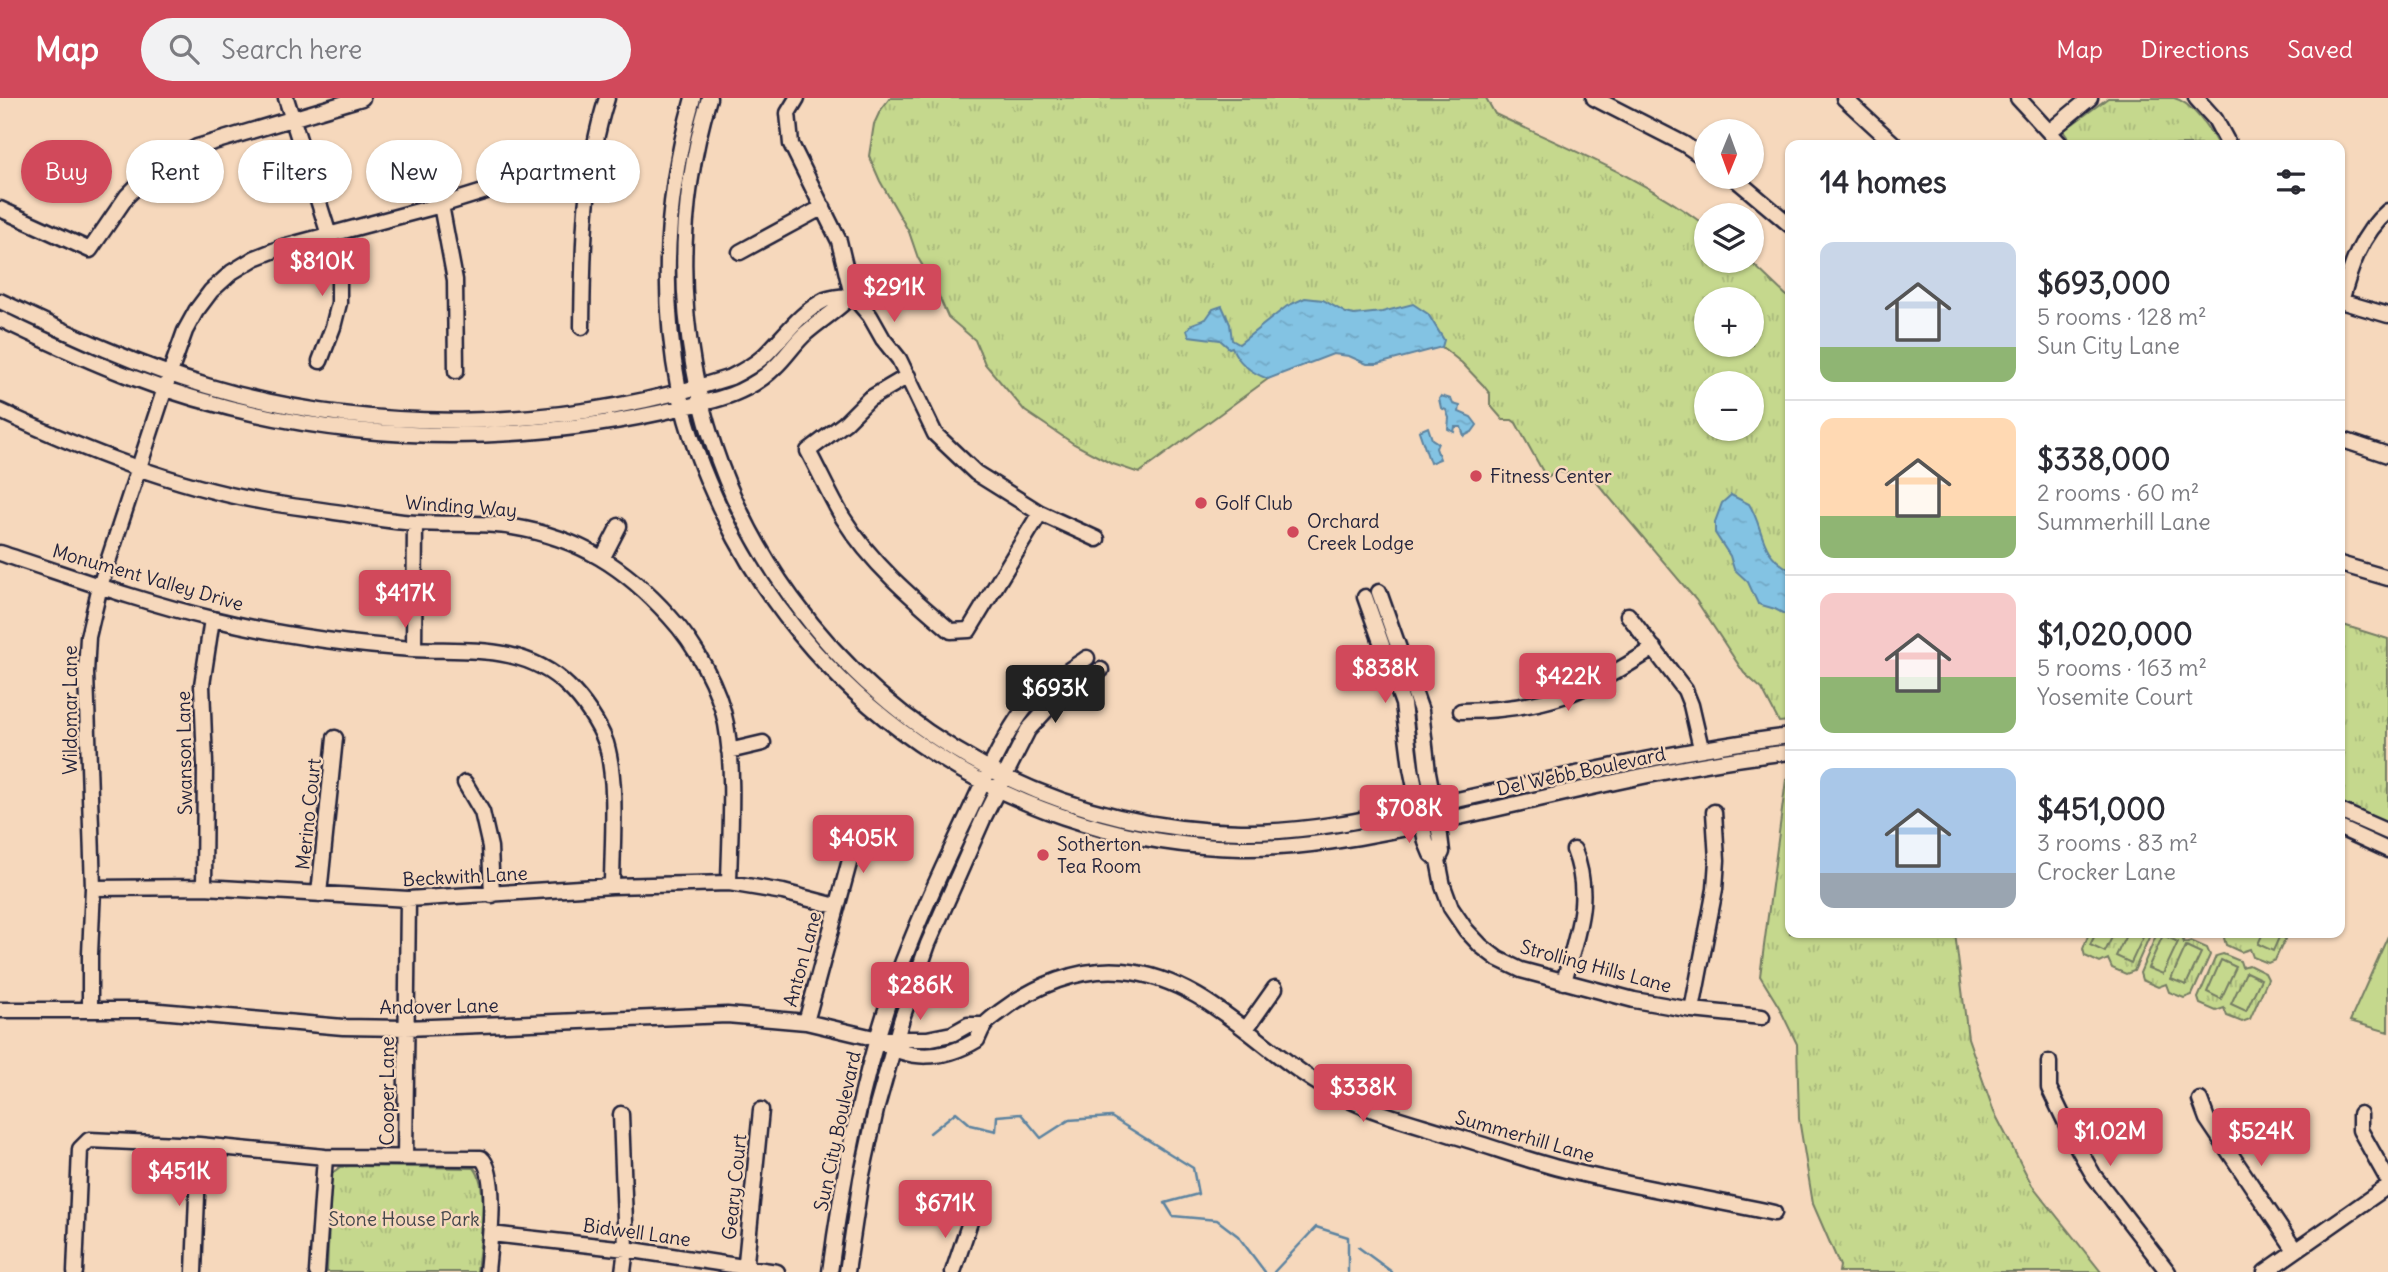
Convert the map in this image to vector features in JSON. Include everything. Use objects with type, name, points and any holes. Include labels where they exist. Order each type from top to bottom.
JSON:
[{"type":"street","points":[[286,98],[330,235],[339,281],[339,303],[320,361]]},
{"type":"street","points":[[0,209],[90,250],[127,196],[147,176],[171,160],[197,148],[362,98]]},
{"type":"street","points":[[596,140],[607,98]]},
{"type":"street","name":"Del Webb Boulevard","points":[[693,98],[674,181],[668,235],[669,316],[683,407],[703,468],[729,526],[760,581],[798,633],[836,675],[880,716],[915,742],[990,787],[1028,805],[1085,825],[1154,840],[1215,847],[1302,846],[1437,821],[1705,764],[1785,753]]},
{"type":"street","name":"Del Webb Boulevard","points":[[709,98],[690,182],[685,236],[686,315],[697,387],[719,463],[738,509],[772,570],[809,621],[847,663],[923,729],[1004,776],[1089,809],[1188,829],[1243,832],[1339,824],[1701,748],[1785,737]]},
{"type":"street","points":[[797,98],[788,113],[791,144],[839,241],[852,295],[870,316],[908,376],[935,434],[976,473],[1040,513],[1097,539]]},
{"type":"street","points":[[1594,98],[1694,151]]},
{"type":"street","points":[[1844,98],[1890,140]]},
{"type":"street","points":[[2018,98],[2057,140]]},
{"type":"street","points":[[2049,132],[2090,98]]},
{"type":"street","points":[[2196,98],[2215,119],[2226,140]]},
{"type":"street","points":[[1747,189],[1785,221]]},
{"type":"street","name":"Wildomar Lane","points":[[90,1008],[93,888],[86,673],[88,637],[100,586],[185,331],[195,311],[211,291],[232,272],[255,258],[283,247],[476,194]]},
{"type":"street","points":[[582,327],[587,203]]},
{"type":"street","points":[[441,205],[455,280],[456,371]]},
{"type":"street","points":[[740,252],[823,207]]},
{"type":"street","points":[[2345,285],[2362,242],[2388,211]]},
{"type":"street","points":[[0,319],[76,355],[167,381],[294,406],[425,420],[514,418],[605,407],[731,377],[764,356],[795,321],[813,307],[828,299],[852,295]]},
{"type":"street","points":[[0,301],[167,381],[247,413],[292,423],[381,433],[471,435],[561,429],[651,415],[701,404],[738,392],[774,368],[806,333],[836,312],[852,295]]},
{"type":"street","points":[[2345,302],[2388,315]]},
{"type":"street","points":[[908,376],[869,399],[845,423],[808,451],[844,519],[870,555],[901,589],[951,631],[968,630],[1040,513]]},
{"type":"street","name":"Winding Way","points":[[0,411],[139,468],[264,502],[415,523],[511,526],[558,538],[603,557],[654,599],[681,629],[697,652],[717,696],[725,722],[729,751],[729,883]]},
{"type":"street","points":[[2345,441],[2388,455]]},
{"type":"street","points":[[414,649],[415,523]]},
{"type":"street","points":[[603,557],[618,526]]},
{"type":"street","name":"Monument Valley Drive","points":[[0,553],[212,619],[321,640],[414,649],[483,649],[515,656],[540,666],[568,685],[589,712],[605,743],[612,775],[612,886]]},
{"type":"street","points":[[2345,565],[2388,578]]},
{"type":"street","name":"Strolling Hills Lane","points":[[1438,860],[1431,854],[1422,824],[1411,768],[1403,704],[1372,594],[1421,711],[1427,772],[1442,852],[1438,860],[1443,886],[1451,908],[1465,930],[1498,959],[1521,970],[1634,1000],[1692,1010],[1762,1017]]},
{"type":"street","points":[[1628,615],[1685,690],[1701,748]]},
{"type":"street","name":"Swanson Lane","points":[[204,887],[205,764],[202,685],[212,619]]},
{"type":"street","points":[[1461,711],[1519,708],[1583,690],[1614,675],[1654,649]]},
{"type":"street","name":"Sun City Boulevard","points":[[847,1272],[868,1145],[894,1044],[928,944],[990,787],[991,769],[1025,708],[1050,683],[1087,658]]},
{"type":"street","name":"Sun City Boulevard","points":[[830,1272],[851,1142],[878,1039],[912,938],[990,787],[1004,776],[1028,730],[1060,695],[1101,670]]},
{"type":"street","name":"Merino Court","points":[[319,894],[335,738]]},
{"type":"street","points":[[729,751],[763,743]]},
{"type":"street","points":[[465,783],[482,812],[488,835],[492,895]]},
{"type":"street","points":[[1692,1010],[1715,889],[1717,860],[1714,812]]},
{"type":"street","points":[[2345,813],[2388,832]]},
{"type":"street","points":[[2345,830],[2388,850]]},
{"type":"street","name":"Anton Lane","points":[[806,1022],[858,834]]},
{"type":"street","points":[[1564,982],[1582,917],[1584,893],[1581,868],[1574,850]]},
{"type":"street","name":"Beckwith Lane","points":[[93,888],[204,887],[408,900],[612,886],[729,883],[783,892],[836,906]]},
{"type":"street","name":"Cooper Lane","points":[[405,1157],[408,900]]},
{"type":"street","name":"Summerhill Lane","points":[[878,1039],[894,1044],[953,1034],[968,1026],[984,1025],[1034,991],[1063,978],[1091,972],[1122,971],[1157,976],[1185,988],[1245,1029],[1311,1080],[1345,1098],[1386,1114],[1566,1170],[1774,1213]]},
{"type":"street","points":[[1245,1029],[1275,988]]},
{"type":"street","name":"Andover Lane","points":[[0,1010],[148,1010],[343,1027],[406,1028],[727,1015],[806,1022],[878,1039]]},
{"type":"street","points":[[2049,1062],[2049,1088],[2078,1148],[2094,1176],[2168,1272]]},
{"type":"street","points":[[2200,1100],[2207,1119],[2295,1250]]},
{"type":"street","name":"Geary Court","points":[[746,1270],[761,1111]]},
{"type":"street","points":[[621,1114],[626,1249],[623,1272]]},
{"type":"street","points":[[2360,1114],[2360,1130],[2388,1180]]},
{"type":"street","points":[[75,1272],[80,1149],[83,1143],[89,1140],[199,1145],[325,1157],[481,1158],[490,1175],[491,1234],[487,1272]]},
{"type":"street","points":[[194,1272],[199,1145]]},
{"type":"street","points":[[317,1272],[325,1157]]},
{"type":"street","points":[[2265,1272],[2388,1186]]},
{"type":"street","points":[[953,1272],[971,1219]]},
{"type":"street","name":"Bidwell Lane","points":[[491,1234],[626,1249],[746,1270],[777,1272]]},
{"type":"green space","points":[[890,98],[1486,98],[1495,114],[1604,164],[1682,209],[1694,218],[1694,273],[1763,273],[1785,294],[1785,721],[1779,722],[1762,689],[1744,673],[1696,600],[1593,478],[1553,472],[1547,479],[1516,423],[1503,420],[1490,405],[1490,394],[1483,385],[1442,347],[1331,340],[1268,379],[1139,473],[1110,463],[1074,444],[1025,411],[985,364],[975,340],[948,317],[918,258],[909,232],[869,156],[874,124]]},
{"type":"green space","points":[[2108,98],[2174,98],[2200,117],[2215,140],[2069,140],[2063,131]]},
{"type":"green space","points":[[2345,626],[2388,639],[2388,826],[2345,807]]},
{"type":"green space","points":[[1785,788],[1785,938],[1956,938],[1968,1038],[1994,1112],[2032,1185],[2101,1272],[1839,1272],[1840,1266],[1813,1204],[1799,1119],[1797,1044],[1760,976]]},
{"type":"green space","points":[[2388,936],[2388,1032],[2350,1021]]},
{"type":"green space","points":[[2087,938],[2149,938],[2134,971],[2126,974],[2112,968],[2108,959],[2100,963],[2085,956],[2083,949]]},
{"type":"green space","points":[[2094,938],[2112,938],[2105,952],[2090,945]]},
{"type":"green space","points":[[2125,938],[2143,938],[2131,963],[2116,956]]},
{"type":"green space","points":[[2155,938],[2182,938],[2184,943],[2191,941],[2207,948],[2210,955],[2192,995],[2184,998],[2169,992],[2166,984],[2158,987],[2142,980],[2140,973]]},
{"type":"green space","points":[[2162,938],[2178,942],[2163,974],[2148,968]]},
{"type":"green space","points":[[2224,938],[2286,938],[2275,960],[2268,963],[2253,957],[2250,949],[2241,952],[2226,945]]},
{"type":"green space","points":[[2261,938],[2279,938],[2273,951],[2258,944]]},
{"type":"green space","points":[[2186,946],[2201,953],[2186,985],[2171,979]]},
{"type":"green space","points":[[2223,954],[2240,961],[2242,967],[2249,965],[2265,973],[2268,979],[2250,1019],[2242,1022],[2227,1016],[2224,1008],[2216,1011],[2200,1004],[2198,998],[2216,956]]},
{"type":"green space","points":[[2221,960],[2236,967],[2221,999],[2207,992]]},
{"type":"green space","points":[[2246,972],[2261,979],[2246,1011],[2231,1004]]},
{"type":"green space","name":"Stone House Park","points":[[340,1167],[474,1168],[479,1176],[483,1202],[477,1272],[327,1272],[331,1174]]},
{"type":"water","points":[[1305,298],[1323,300],[1354,315],[1382,312],[1413,304],[1428,314],[1444,340],[1442,347],[1378,364],[1367,364],[1349,356],[1333,354],[1268,379],[1246,367],[1232,347],[1229,348],[1220,340],[1189,336],[1187,330],[1192,324],[1206,319],[1213,309],[1222,306],[1230,324],[1232,340],[1239,344],[1287,306]]},
{"type":"water","points":[[1441,396],[1451,399],[1453,404],[1460,406],[1459,412],[1471,417],[1477,425],[1472,432],[1464,436],[1461,427],[1455,427],[1454,432],[1448,429],[1449,418],[1446,410],[1441,408]]},
{"type":"water","points":[[1428,427],[1432,439],[1438,443],[1436,448],[1440,459],[1430,463],[1419,431]]},
{"type":"water","points":[[1731,495],[1749,504],[1767,548],[1785,566],[1785,614],[1758,604],[1748,582],[1734,569],[1730,556],[1715,533],[1715,522],[1722,503]]},
{"type":"waterway","points":[[930,1133],[956,1112],[971,1125],[996,1131],[997,1116],[1021,1114],[1041,1138],[1069,1120],[1111,1117],[1193,1168],[1198,1194],[1165,1203],[1173,1216],[1217,1220],[1238,1236],[1265,1272]]},
{"type":"waterway","points":[[1274,1272],[1316,1227],[1348,1237],[1348,1272]]},
{"type":"waterway","points":[[1358,1247],[1392,1272]]},
{"type":"place","name":"Fitness Center","points":[[1476,476]]},
{"type":"place","name":"Golf Club","points":[[1201,503]]},
{"type":"place","name":"Orchard Creek Lodge","points":[[1293,532]]},
{"type":"place","name":"Sotherton Tea Room","points":[[1043,855]]}]
